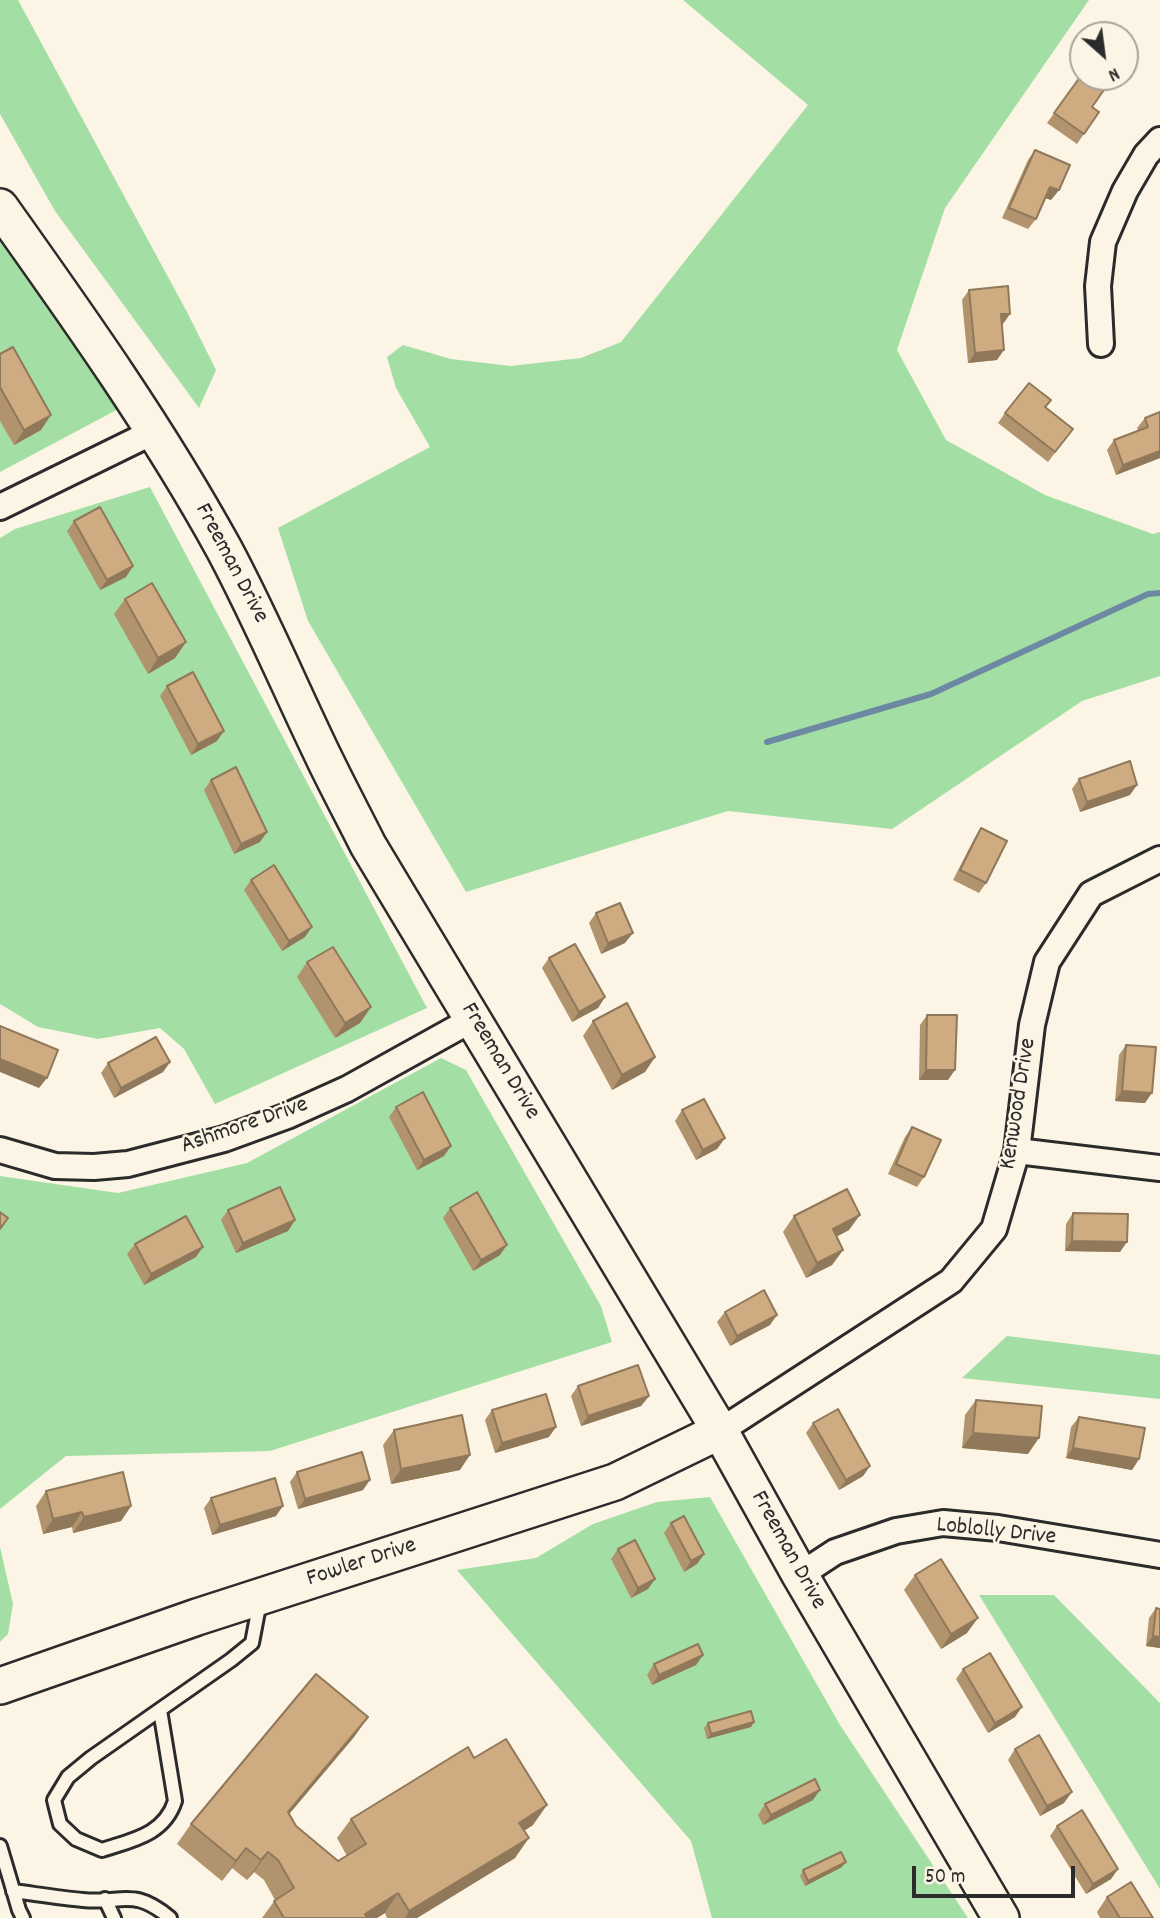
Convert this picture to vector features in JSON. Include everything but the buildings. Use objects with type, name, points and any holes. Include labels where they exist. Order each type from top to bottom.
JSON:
[{"type":"street","points":[[1101,344],[1098,286],[1103,243],[1125,191],[1146,155],[1160,139]]},
{"type":"street","name":"Freeman Drive","points":[[0,207],[108,359],[224,549],[368,845],[720,1431],[800,1576],[1001,1918]]},
{"type":"street","points":[[0,507],[155,432]]},
{"type":"street","name":"Kenwood Drive","points":[[720,1431],[951,1281],[995,1229],[1017,1151],[1032,1025],[1047,962],[1091,894],[1160,859]]},
{"type":"street","name":"Ashmore Drive","points":[[0,1150],[55,1166],[94,1167],[128,1164],[224,1139],[287,1116],[347,1089],[473,1019]]},
{"type":"street","points":[[1017,1151],[1160,1168]]},
{"type":"street","name":"Fowler Drive","points":[[0,1686],[260,1597],[615,1482],[720,1431]]},
{"type":"street","name":"Loblolly Drive","points":[[800,1576],[835,1552],[896,1531],[943,1522],[998,1528],[1160,1555]]},
{"type":"lane","points":[[160,1710],[175,1801],[170,1815],[147,1835],[102,1850],[76,1839],[60,1824],[54,1800],[68,1777],[91,1758],[160,1710],[232,1660],[252,1643],[260,1597]]},
{"type":"lane","points":[[0,1846],[23,1918]]},
{"type":"lane","points":[[13,1891],[86,1901],[125,1898],[146,1901],[170,1918]]},
{"type":"lane","points":[[105,1899],[114,1918]]},
{"type":"green space","points":[[0,0],[18,0],[216,370],[199,408],[55,211],[0,114]]},
{"type":"green space","points":[[683,0],[1089,0],[1074,21],[1069,21],[1069,29],[945,208],[897,350],[946,440],[1045,495],[1153,534],[1160,532],[1160,676],[1082,701],[892,829],[728,811],[466,892],[308,621],[278,528],[430,447],[396,388],[387,357],[403,345],[451,359],[511,366],[581,358],[621,342],[808,105]]},
{"type":"green space","points":[[0,231],[124,406],[0,472]]},
{"type":"green space","points":[[150,487],[427,1008],[215,1104],[184,1049],[160,1028],[98,1039],[38,1027],[0,1004],[0,538],[15,529]]},
{"type":"green space","points":[[441,1058],[466,1070],[601,1306],[612,1342],[270,1451],[66,1456],[0,1509],[0,1176],[118,1193],[247,1163]]},
{"type":"green space","points":[[1007,1336],[1160,1355],[1160,1399],[962,1378]]},
{"type":"green space","points":[[710,1497],[840,1725],[968,1918],[712,1918],[691,1841],[457,1570],[536,1558],[593,1524],[657,1502]]},
{"type":"green space","points":[[0,1547],[13,1604],[8,1634],[0,1642]]},
{"type":"green space","points":[[979,1595],[1054,1595],[1160,1703],[1160,1889]]},
{"type":"waterway","points":[[767,742],[931,694],[1148,594],[1160,593]]}]
